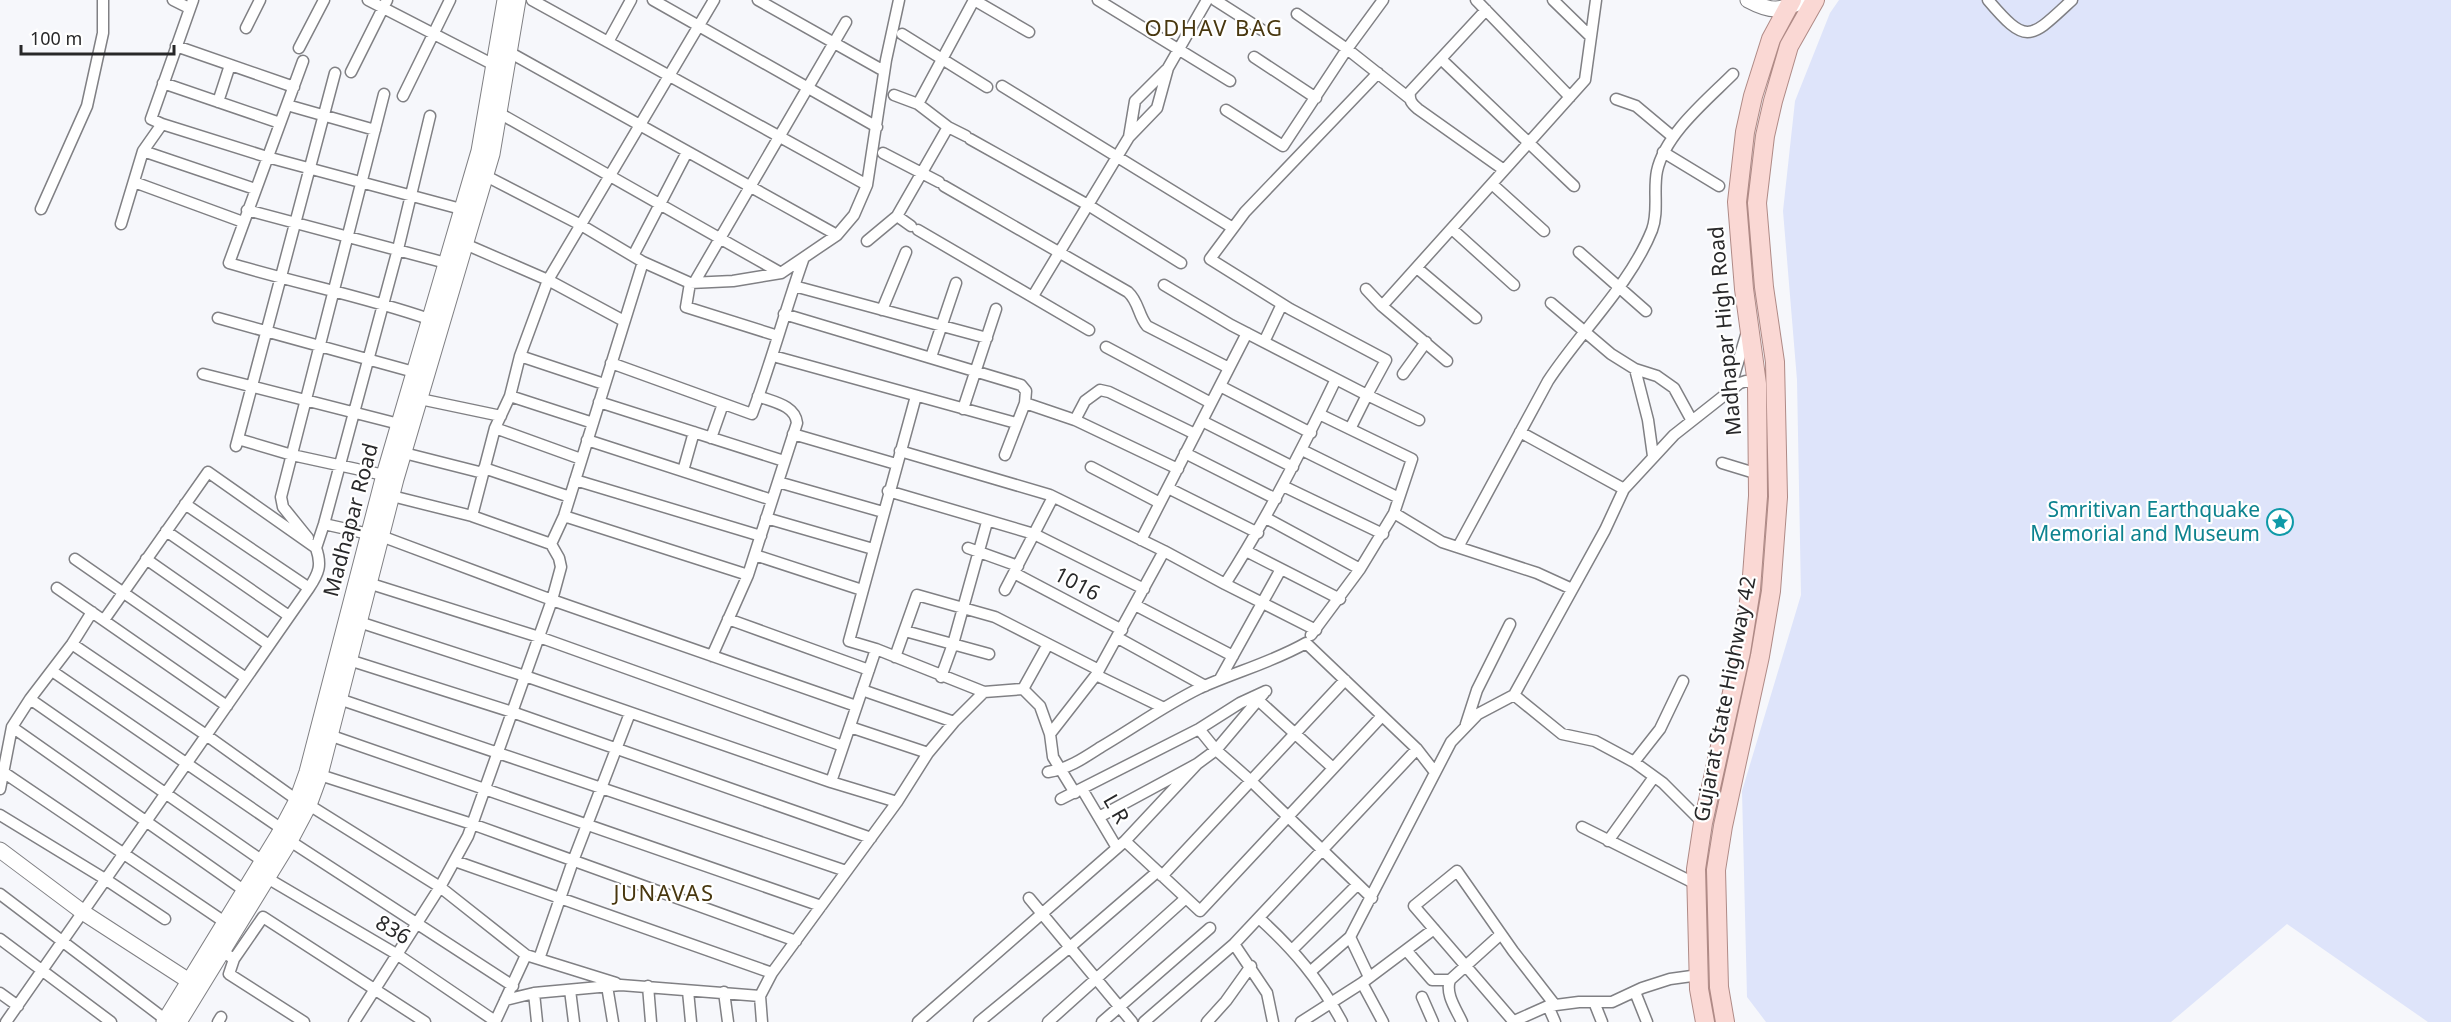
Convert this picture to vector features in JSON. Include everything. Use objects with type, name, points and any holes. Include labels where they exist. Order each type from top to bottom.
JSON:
[{"type":"main road","name":"Madhapar Road","points":[[170,1021],[229,955],[267,869],[320,776],[368,583],[384,475],[479,151],[505,0]]},
{"type":"main road","name":"Madhapar Road","points":[[303,803],[307,772],[375,535],[392,496],[486,177],[518,0]]},
{"type":"main road","points":[[1753,3],[1771,10],[1805,0]]},
{"type":"main road","name":"Gujarat State Highway 42","points":[[1725,1022],[1719,987],[1716,870],[1771,591],[1778,497],[1775,362],[1764,287],[1757,203],[1765,136],[1773,101],[1789,46],[1815,0]]},
{"type":"main road","points":[[1753,3],[1765,18],[1771,39]]},
{"type":"main road","name":"Madhapar High Road","points":[[1705,1022],[1699,975],[1696,869],[1703,823],[1741,652],[1751,589],[1758,474],[1757,384],[1739,242],[1737,202],[1747,123],[1771,39],[1790,4]]},
{"type":"main road","points":[[0,850],[84,913],[189,981]]},
{"type":"main road","name":"Madhapar Road","points":[[170,1021],[189,981],[245,891],[267,869]]},
{"type":"street","points":[[41,209],[87,106],[102,33],[103,0]]},
{"type":"street","points":[[173,0],[191,4],[151,119],[267,158],[461,209]]},
{"type":"street","points":[[246,28],[260,0]]},
{"type":"street","points":[[299,48],[324,0]]},
{"type":"street","points":[[368,0],[386,3],[434,33],[494,65]]},
{"type":"street","points":[[403,96],[450,0]]},
{"type":"street","points":[[532,0],[867,185]]},
{"type":"street","points":[[608,42],[631,0]]},
{"type":"street","points":[[653,0],[877,127]]},
{"type":"street","points":[[472,516],[495,428],[510,396],[520,356],[548,280],[714,0]]},
{"type":"street","points":[[758,0],[884,71]]},
{"type":"street","points":[[486,177],[580,225],[638,259],[692,283],[733,281],[781,273],[837,236],[854,215],[867,185],[884,71],[899,0]]},
{"type":"street","points":[[918,104],[974,0],[1029,32]]},
{"type":"street","points":[[1098,0],[1230,81]]},
{"type":"street","points":[[1033,296],[1129,137],[1157,108],[1168,68],[1207,0]]},
{"type":"street","points":[[1215,0],[1262,30]]},
{"type":"street","points":[[1226,110],[1282,146],[1383,0]]},
{"type":"street","points":[[1476,0],[1570,97]]},
{"type":"street","points":[[1553,0],[1591,37]]},
{"type":"street","points":[[1382,306],[1585,80],[1596,0]]},
{"type":"street","points":[[1988,0],[2007,23],[2018,31],[2031,32],[2044,26],[2072,0]]},
{"type":"street","points":[[351,72],[386,3]]},
{"type":"street","points":[[1409,98],[1410,92],[1486,10]]},
{"type":"street","points":[[1297,14],[1378,73],[1409,98],[1418,109],[1504,170]]},
{"type":"street","points":[[778,336],[686,307],[692,283],[846,22]]},
{"type":"street","points":[[902,34],[987,87]]},
{"type":"street","points":[[176,46],[294,87]]},
{"type":"street","points":[[509,52],[837,236]]},
{"type":"street","points":[[1254,57],[1316,98]]},
{"type":"street","points":[[1441,59],[1574,186]]},
{"type":"street","points":[[303,62],[229,263],[281,279],[382,303],[429,319]]},
{"type":"street","points":[[218,102],[230,65]]},
{"type":"street","points":[[1129,137],[1135,101],[1168,68]]},
{"type":"street","points":[[335,73],[237,443],[384,475]]},
{"type":"street","points":[[1350,429],[1386,360],[1282,304],[1210,260],[1245,212],[1378,73]]},
{"type":"street","points":[[1458,547],[1520,432],[1563,359],[1586,333],[1637,259],[1652,229],[1655,210],[1654,188],[1663,152],[1673,137],[1733,75]]},
{"type":"street","points":[[163,83],[280,123]]},
{"type":"street","points":[[1002,86],[1233,228]]},
{"type":"street","points":[[6,1022],[319,573],[320,561],[316,548],[283,507],[281,497],[384,94]]},
{"type":"street","points":[[894,95],[918,104],[948,127],[1088,205],[1181,263]]},
{"type":"street","points":[[1616,99],[1636,106],[1673,137]]},
{"type":"street","points":[[287,105],[375,130]]},
{"type":"street","points":[[499,113],[781,273]]},
{"type":"street","points":[[316,548],[398,249],[430,116]]},
{"type":"street","points":[[122,224],[143,151],[162,124]]},
{"type":"street","points":[[867,241],[897,216],[948,127]]},
{"type":"street","points":[[143,151],[255,189]]},
{"type":"street","points":[[551,544],[564,516],[624,321],[638,259],[660,204],[687,152]]},
{"type":"street","points":[[1663,152],[1719,186]]},
{"type":"street","points":[[883,153],[922,172],[1128,292],[1135,298],[1140,317],[1147,326],[1229,368]]},
{"type":"street","points":[[134,182],[243,222]]},
{"type":"street","points":[[1492,184],[1544,231]]},
{"type":"street","points":[[247,210],[446,262]]},
{"type":"street","points":[[897,216],[1089,330]]},
{"type":"street","points":[[1452,229],[1514,285]]},
{"type":"street","points":[[465,244],[548,280],[624,321]]},
{"type":"street","points":[[882,310],[906,252]]},
{"type":"street","points":[[1578,252],[1646,311]]},
{"type":"street","points":[[611,363],[752,414],[803,260]]},
{"type":"street","points":[[1417,268],[1476,318]]},
{"type":"street","points":[[931,357],[956,283]]},
{"type":"street","points":[[1164,285],[1247,333],[1419,420]]},
{"type":"street","points":[[794,286],[987,338]]},
{"type":"street","points":[[1366,289],[1382,306],[1447,361]]},
{"type":"street","points":[[1551,303],[1611,354],[1635,369],[1657,376],[1674,388],[1691,419]]},
{"type":"street","points":[[1264,342],[1282,304]]},
{"type":"street","points":[[963,409],[996,309]]},
{"type":"street","points":[[784,314],[1021,385],[1026,391],[1025,403],[1005,455]]},
{"type":"street","points":[[218,318],[414,372]]},
{"type":"street","points":[[1730,389],[1749,324]]},
{"type":"street","points":[[1141,540],[1247,333]]},
{"type":"street","points":[[1403,374],[1426,342]]},
{"type":"street","points":[[1106,347],[1211,403]]},
{"type":"street","points":[[520,356],[604,384]]},
{"type":"street","points":[[773,356],[1016,423]]},
{"type":"street","points":[[1635,369],[1648,420],[1653,456]]},
{"type":"street","points":[[203,374],[399,424]]},
{"type":"street","points":[[1225,585],[1258,533],[1336,380]]},
{"type":"street","points":[[1311,971],[1350,937],[1451,742],[1478,714],[1514,695],[1605,530],[1624,489],[1653,456],[1691,419],[1730,389],[1746,381],[1757,384]]},
{"type":"street","points":[[1220,386],[1311,433]]},
{"type":"street","points":[[1075,420],[1085,401],[1100,390],[1109,392],[1195,434]]},
{"type":"street","points":[[510,396],[592,423]]},
{"type":"street","points":[[712,656],[748,575],[793,434],[796,417],[790,408],[758,396]]},
{"type":"street","points":[[916,396],[888,491],[849,640],[984,692],[1023,689],[1048,644]]},
{"type":"street","points":[[420,399],[501,416]]},
{"type":"street","points":[[599,402],[784,461]]},
{"type":"street","points":[[1025,403],[1075,420],[1178,469]]},
{"type":"street","points":[[711,438],[723,404]]},
{"type":"street","points":[[1048,772],[1061,770],[1105,745],[1162,707],[1220,679],[1287,654],[1305,643],[1340,599],[1383,534],[1394,513],[1412,459],[1319,414]]},
{"type":"street","points":[[1202,422],[1293,467]]},
{"type":"street","points":[[495,428],[581,459]]},
{"type":"street","points":[[682,471],[694,432]]},
{"type":"street","points":[[1520,432],[1624,489]]},
{"type":"street","points":[[793,434],[896,464]]},
{"type":"street","points":[[587,440],[772,500]]},
{"type":"street","points":[[1302,450],[1399,498]]},
{"type":"street","points":[[900,451],[1053,497],[1164,551],[1225,585],[1316,630]]},
{"type":"street","points":[[404,453],[484,470],[570,497]]},
{"type":"street","points":[[1185,453],[1276,499]]},
{"type":"street","points":[[1722,464],[1758,474]]},
{"type":"street","points":[[1091,467],[1160,503]]},
{"type":"street","points":[[104,620],[208,472],[316,548]]},
{"type":"street","points":[[575,480],[761,536]]},
{"type":"street","points":[[778,482],[883,512]]},
{"type":"street","points":[[1283,486],[1383,534]]},
{"type":"street","points":[[1168,488],[1258,533]]},
{"type":"street","points":[[888,491],[987,522],[1035,534],[1144,588]]},
{"type":"street","points":[[354,1022],[440,887],[472,824],[552,600],[561,567],[551,544],[472,516],[392,496]]},
{"type":"street","points":[[1005,590],[1053,497]]},
{"type":"street","points":[[185,504],[309,588]]},
{"type":"street","points":[[1394,513],[1442,542],[1537,573],[1572,589]]},
{"type":"street","points":[[564,516],[748,575]]},
{"type":"street","points":[[766,518],[873,549]]},
{"type":"street","points":[[1266,518],[1360,569]]},
{"type":"street","points":[[942,677],[963,608],[973,550],[987,522]]},
{"type":"street","points":[[324,524],[375,535],[552,600],[856,706]]},
{"type":"street","points":[[166,531],[289,616]]},
{"type":"street","name":"1016","points":[[973,550],[1016,570],[1205,686]]},
{"type":"street","points":[[1050,734],[1098,672],[1164,551]]},
{"type":"street","points":[[1246,551],[1340,599]]},
{"type":"street","points":[[754,555],[862,590]]},
{"type":"street","points":[[75,559],[246,678]]},
{"type":"street","points":[[146,559],[269,645]]},
{"type":"street","points":[[1220,679],[1281,569]]},
{"type":"street","points":[[368,583],[539,637],[843,746]]},
{"type":"street","points":[[57,588],[227,706]]},
{"type":"street","points":[[895,657],[917,595],[995,617],[1162,707]]},
{"type":"street","points":[[1135,605],[1233,656]]},
{"type":"street","points":[[0,789],[12,727],[30,699],[72,644],[92,612]]},
{"type":"street","points":[[728,619],[869,670]]},
{"type":"street","points":[[359,622],[525,676],[831,782],[897,802]]},
{"type":"street","points":[[1466,724],[1477,690],[1510,624]]},
{"type":"street","points":[[905,630],[989,654]]},
{"type":"street","points":[[1305,643],[1418,749],[1434,771]]},
{"type":"street","points":[[72,644],[303,803],[440,887],[526,955],[621,985]]},
{"type":"street","points":[[831,782],[876,649]]},
{"type":"street","points":[[350,660],[512,712],[871,838]]},
{"type":"street","points":[[52,671],[286,834],[513,986]]},
{"type":"street","points":[[979,1022],[1159,874],[1345,680]]},
{"type":"street","points":[[1634,762],[1660,729],[1683,681]]},
{"type":"street","name":"L R","points":[[1023,689],[1040,706],[1050,734],[1053,757],[1061,770],[1121,845],[1186,898]]},
{"type":"street","points":[[862,690],[954,722]]},
{"type":"street","points":[[1061,799],[1199,729],[1240,703],[1266,691],[1216,750],[1197,764],[1099,817]]},
{"type":"street","points":[[762,1022],[760,996],[772,974],[897,802],[928,753],[954,722],[984,692]]},
{"type":"street","points":[[1514,695],[1562,735],[1595,741],[1634,762],[1678,796],[1703,823]]},
{"type":"street","name":"836","points":[[30,699],[165,793],[267,869],[495,1022]]},
{"type":"street","points":[[339,699],[846,871]]},
{"type":"street","points":[[1258,700],[1333,768]]},
{"type":"street","points":[[539,959],[573,861],[630,713]]},
{"type":"street","points":[[1048,1022],[1186,898],[1200,911],[1382,716]]},
{"type":"street","points":[[12,727],[245,891]]},
{"type":"street","points":[[850,727],[928,753]]},
{"type":"street","points":[[1199,729],[1216,750],[1372,898]]},
{"type":"street","points":[[329,735],[821,906]]},
{"type":"street","points":[[1144,1022],[1234,944],[1418,749]]},
{"type":"street","points":[[918,1022],[1121,845],[1197,764]]},
{"type":"street","points":[[3,772],[226,923]]},
{"type":"street","points":[[320,776],[472,824],[796,941]]},
{"type":"street","points":[[1608,841],[1654,777]]},
{"type":"street","points":[[0,815],[105,879],[165,919]]},
{"type":"street","points":[[1582,827],[1696,884]]},
{"type":"street","points":[[455,861],[772,974]]},
{"type":"street","points":[[1555,1022],[1552,1006],[1458,871],[1414,906],[1466,964],[1513,1022],[1552,1006],[1612,1002],[1670,979],[1699,975]]},
{"type":"street","points":[[1293,950],[1357,885]]},
{"type":"street","points":[[0,894],[170,1021]]},
{"type":"street","points":[[1029,898],[1132,1022]]},
{"type":"street","points":[[304,1022],[230,974],[229,955],[263,917],[426,1022]]},
{"type":"street","points":[[1259,918],[1293,950],[1311,971],[1341,1022]]},
{"type":"street","points":[[1102,1022],[1210,928]]},
{"type":"street","points":[[1308,1020],[1434,929]]},
{"type":"street","points":[[1462,1022],[1449,993],[1450,980],[1501,934]]},
{"type":"street","points":[[1350,937],[1383,1022]]},
{"type":"street","points":[[0,939],[111,1022]]},
{"type":"street","points":[[1234,944],[1251,966],[1267,993],[1273,1022]]},
{"type":"street","points":[[1406,950],[1432,980],[1450,980]]},
{"type":"street","points":[[495,1022],[526,955]]},
{"type":"street","points":[[1207,1022],[1226,1001],[1251,966]]},
{"type":"street","points":[[505,1000],[534,993],[621,985],[760,996]]},
{"type":"street","points":[[607,986],[613,1022]]},
{"type":"street","points":[[648,986],[651,1022]]},
{"type":"street","points":[[570,990],[574,1022]]},
{"type":"street","points":[[688,991],[691,1022]]},
{"type":"street","points":[[724,992],[728,1022]]},
{"type":"street","points":[[1635,992],[1647,1022]]},
{"type":"street","points":[[0,993],[18,1006]]},
{"type":"street","points":[[534,993],[537,1022]]},
{"type":"street","points":[[1422,997],[1433,1022]]},
{"type":"street","points":[[1594,1002],[1602,1022]]},
{"type":"shaded area","name":"Smritivan Earthquake Memorial and Museum","points":[[1839,0],[2451,0],[2451,1022],[2428,1022],[2287,924],[2171,1022],[1766,1022],[1747,997],[1742,791],[1801,595],[1797,380],[1783,211],[1795,101],[1830,13]]},
{"type":"place","name":"Smritivan Earthquake Memorial and Museum","points":[[2280,522]]},
{"type":"district","name":"ODHAV BAG","points":[[1214,28]]},
{"type":"district","name":"JUNAVAS","points":[[664,893]]}]
